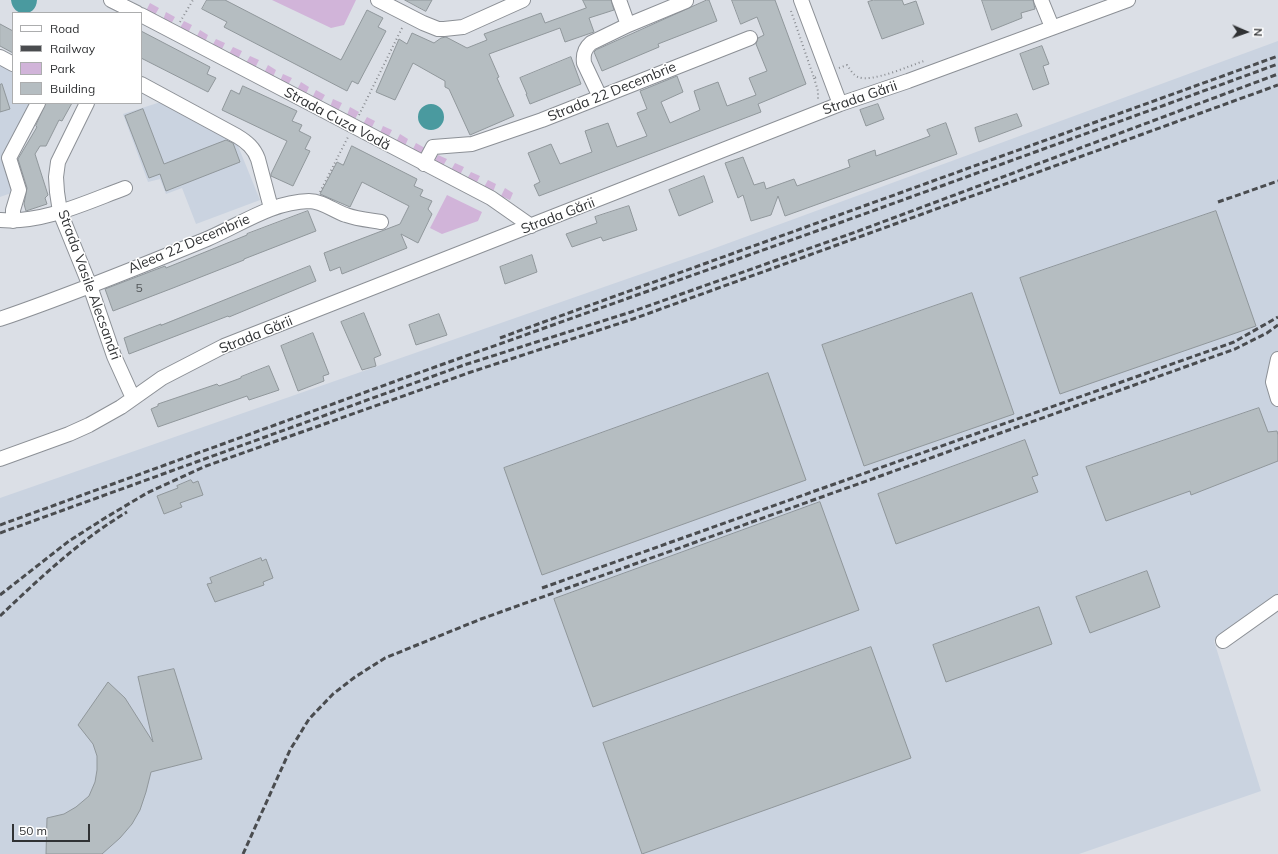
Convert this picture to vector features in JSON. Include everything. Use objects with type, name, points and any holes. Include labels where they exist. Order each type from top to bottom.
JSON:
[{"type":"street","points":[[111,0],[135,12]]},
{"type":"street","points":[[378,0],[408,16],[438,29],[456,28],[474,22],[523,0]]},
{"type":"street","points":[[619,0],[628,25]]},
{"type":"street","points":[[1041,0],[1052,27]]},
{"type":"street","name":"Strada Gării","points":[[0,459],[69,434],[89,425],[121,407],[162,378],[224,346],[840,104],[908,81],[1128,0]]},
{"type":"street","points":[[600,97],[584,63],[583,57],[586,47],[591,43],[628,25],[686,1]]},
{"type":"street","points":[[796,4],[840,104]]},
{"type":"street","name":"Strada Cuza Vodă","points":[[142,16],[491,198],[531,226]]},
{"type":"street","name":"Strada 22 Decembrie","points":[[424,164],[433,147],[472,144],[542,120],[750,38]]},
{"type":"street","points":[[0,57],[12,63]]},
{"type":"street","points":[[142,85],[237,136],[250,146],[258,159],[271,208]]},
{"type":"street","points":[[6,220],[14,210],[19,190],[9,158],[37,104]]},
{"type":"street","name":"Strada Vasile Alecsandri","points":[[87,104],[58,162],[56,177],[60,212],[90,286],[114,356],[133,398]]},
{"type":"street","points":[[6,220],[60,212],[125,188]]},
{"type":"street","name":"Aleea 22 Decembrie","points":[[0,319],[90,286],[208,238],[271,208],[295,202],[311,201],[322,204],[344,214],[381,222]]},
{"type":"street","points":[[1278,359],[1273,382],[1278,399]]},
{"type":"street","points":[[1224,641],[1278,602]]},
{"type":"path","points":[[174,32],[193,0]]},
{"type":"path","points":[[796,4],[822,111]]},
{"type":"path","points":[[311,201],[316,198],[408,16]]},
{"type":"path","points":[[843,67],[847,65],[856,76],[863,78],[874,78],[924,61]]},
{"type":"path","points":[[814,78],[820,76]]},
{"type":"shaded area","points":[[1278,41],[1278,597],[1214,641],[1261,791],[1079,854],[0,854],[0,498],[707,251]]},
{"type":"shaded area","points":[[0,62],[12,69],[12,104],[35,104],[3,154],[14,192],[0,197]]},
{"type":"shaded area","points":[[167,100],[234,136],[260,200],[196,224],[182,188],[166,194],[160,179],[148,182],[123,114]]},
{"type":"green space","points":[[272,0],[356,0],[344,25],[331,28]]},
{"type":"green space","points":[[150,3],[159,8],[155,15],[146,11]]},
{"type":"green space","points":[[166,12],[175,17],[171,24],[163,20]]},
{"type":"green space","points":[[184,21],[192,25],[188,33],[180,28]]},
{"type":"green space","points":[[200,30],[208,35],[205,42],[196,38]]},
{"type":"green space","points":[[216,39],[225,43],[221,51],[212,46]]},
{"type":"green space","points":[[233,47],[242,51],[238,59],[229,54]]},
{"type":"green space","points":[[250,56],[259,60],[255,68],[246,63]]},
{"type":"green space","points":[[268,65],[276,70],[273,77],[264,73]]},
{"type":"green space","points":[[283,74],[292,78],[288,85],[280,81]]},
{"type":"green space","points":[[301,82],[309,87],[306,94],[297,90]]},
{"type":"green space","points":[[316,90],[325,95],[321,102],[312,98]]},
{"type":"green space","points":[[333,99],[342,103],[338,111],[330,107]]},
{"type":"green space","points":[[350,107],[359,112],[355,119],[347,115]]},
{"type":"green space","points":[[367,117],[375,121],[371,129],[363,124]]},
{"type":"green space","points":[[383,126],[392,130],[388,138],[380,133]]},
{"type":"green space","points":[[400,134],[408,139],[405,146],[396,142]]},
{"type":"green space","points":[[416,143],[425,148],[421,155],[412,151]]},
{"type":"green space","points":[[438,155],[447,159],[443,166],[434,162]]},
{"type":"green space","points":[[455,163],[464,167],[460,175],[451,170]]},
{"type":"green space","points":[[471,172],[480,176],[476,184],[467,179]]},
{"type":"green space","points":[[488,180],[496,184],[493,192],[484,187]]},
{"type":"green space","points":[[505,188],[513,193],[510,200],[501,196]]},
{"type":"green space","points":[[447,195],[482,212],[478,221],[442,234],[430,228]]},
{"type":"water","points":[[11,0],[37,0],[36,6],[30,12],[19,12],[13,6]]},
{"type":"water","points":[[431,104],[440,108],[444,117],[440,126],[431,130],[422,126],[418,117],[422,108]]},
{"type":"building","points":[[207,0],[225,0],[341,60],[367,10],[383,18],[378,27],[386,31],[358,84],[352,81],[347,91],[224,27],[227,22],[202,9]]},
{"type":"building","points":[[405,0],[432,0],[426,11]]},
{"type":"building","points":[[583,0],[611,0],[614,10],[589,18],[594,32],[565,42],[560,28],[489,54],[499,77],[497,78],[514,116],[470,135],[449,89],[445,87],[445,81],[413,63],[395,100],[376,92],[399,39],[407,44],[412,33],[434,43],[441,38],[446,37],[467,48],[487,40],[484,34],[541,13],[545,23],[586,8]]},
{"type":"building","points":[[709,0],[717,21],[658,44],[659,47],[602,71],[594,52],[596,50]]},
{"type":"building","points":[[732,0],[775,0],[806,84],[758,104],[761,112],[539,196],[534,185],[540,182],[528,153],[551,144],[560,164],[592,152],[585,131],[608,123],[617,147],[647,136],[637,113],[647,109],[640,91],[677,76],[683,92],[661,102],[670,123],[700,110],[694,91],[718,82],[727,106],[756,95],[749,78],[767,71],[756,44],[758,38],[764,35],[757,17],[741,24]]},
{"type":"building","points":[[874,0],[902,0],[904,5],[916,1],[924,24],[882,39],[868,2]]},
{"type":"building","points":[[982,0],[1033,0],[1035,9],[1021,13],[1022,18],[992,30]]},
{"type":"building","points":[[0,24],[12,30],[12,52],[0,46]]},
{"type":"building","points":[[142,32],[210,67],[207,74],[216,78],[208,92],[142,59]]},
{"type":"building","points":[[1042,46],[1049,64],[1043,66],[1049,84],[1033,90],[1020,54]]},
{"type":"building","points":[[571,57],[581,84],[530,104],[520,78]]},
{"type":"building","points":[[2,84],[10,109],[0,112],[0,85]]},
{"type":"building","points":[[243,86],[297,111],[292,121],[302,125],[299,131],[311,137],[305,149],[310,151],[293,186],[271,176],[287,141],[222,110],[231,90],[239,94]]},
{"type":"building","points":[[46,104],[71,104],[62,121],[59,120],[46,146],[40,146],[35,154],[48,195],[45,198],[47,204],[26,211],[24,204],[27,188],[18,159],[37,127],[36,126]]},
{"type":"building","points":[[878,104],[884,119],[866,126],[860,110]]},
{"type":"building","points":[[143,109],[164,164],[226,140],[233,143],[240,162],[166,191],[160,174],[149,178],[125,116]]},
{"type":"building","points":[[1017,114],[1022,126],[979,142],[975,128]]},
{"type":"building","points":[[946,123],[957,154],[785,216],[778,196],[771,215],[751,221],[743,195],[738,198],[725,163],[743,157],[754,185],[764,182],[766,189],[794,179],[797,186],[850,167],[848,160],[875,150],[876,156],[930,136],[927,130]]},
{"type":"building","points":[[352,146],[417,179],[414,186],[423,190],[420,196],[432,201],[428,209],[432,214],[418,243],[401,234],[407,248],[342,274],[340,267],[330,271],[324,253],[400,224],[409,206],[362,182],[350,207],[320,194],[337,162],[343,165]]},
{"type":"building","points":[[704,176],[713,202],[679,216],[669,190]]},
{"type":"building","points":[[629,206],[637,230],[603,241],[601,237],[572,247],[566,234],[597,223],[595,217]]},
{"type":"building","points":[[308,211],[316,231],[113,311],[105,289],[165,266],[166,268],[247,234]]},
{"type":"building","points":[[1216,211],[1256,326],[1060,394],[1020,278]]},
{"type":"building","points":[[532,255],[537,272],[505,284],[500,267]]},
{"type":"building","points":[[310,266],[316,281],[229,317],[228,316],[129,354],[124,338],[161,325]]},
{"type":"building","points":[[972,293],[1014,414],[864,466],[822,345]]},
{"type":"building","points":[[364,313],[381,355],[374,358],[376,366],[362,370],[341,322]]},
{"type":"building","points":[[439,314],[447,335],[416,345],[409,325]]},
{"type":"building","points":[[313,333],[329,374],[323,376],[324,381],[298,391],[281,346]]},
{"type":"building","points":[[269,366],[279,390],[249,400],[247,396],[158,427],[151,409],[158,406],[158,404],[217,384],[219,386]]},
{"type":"building","points":[[768,373],[806,480],[542,575],[504,468]]},
{"type":"building","points":[[1259,408],[1268,432],[1277,431],[1278,461],[1191,495],[1190,491],[1106,521],[1086,467]]},
{"type":"building","points":[[1025,440],[1038,475],[1032,477],[1038,492],[896,544],[878,494]]},
{"type":"building","points":[[191,480],[193,483],[198,481],[203,495],[180,503],[182,507],[164,514],[157,496],[178,488],[177,486]]},
{"type":"building","points":[[820,502],[859,610],[593,707],[554,599]]},
{"type":"building","points":[[261,558],[262,561],[266,559],[273,578],[263,582],[264,585],[215,602],[207,584],[212,583],[210,578]]},
{"type":"building","points":[[1147,571],[1160,607],[1090,633],[1076,597]]},
{"type":"building","points":[[1039,607],[1052,644],[946,682],[933,645]]},
{"type":"building","points":[[871,647],[911,758],[642,854],[603,743]]},
{"type":"building","points":[[174,669],[202,759],[151,772],[140,810],[132,824],[120,838],[102,854],[46,854],[47,818],[64,814],[76,807],[89,796],[95,782],[97,756],[93,744],[78,725],[108,682],[125,698],[153,742],[138,677]]},
{"type":"railway","points":[[500,338],[1278,56]]},
{"type":"railway","points":[[0,525],[1278,64]]},
{"type":"railway","points":[[0,533],[464,365],[631,312],[861,230],[1278,74]]},
{"type":"railway","points":[[0,595],[69,541],[105,518],[147,493],[206,466],[468,373],[633,319],[1278,85]]},
{"type":"railway","points":[[1218,202],[1278,181]]},
{"type":"railway","points":[[542,588],[1234,342],[1278,317]]},
{"type":"railway","points":[[243,854],[290,750],[309,719],[333,694],[355,677],[385,658],[481,619],[1235,349],[1267,333],[1278,325]]},
{"type":"railway","points":[[0,616],[76,547],[127,512]]}]
